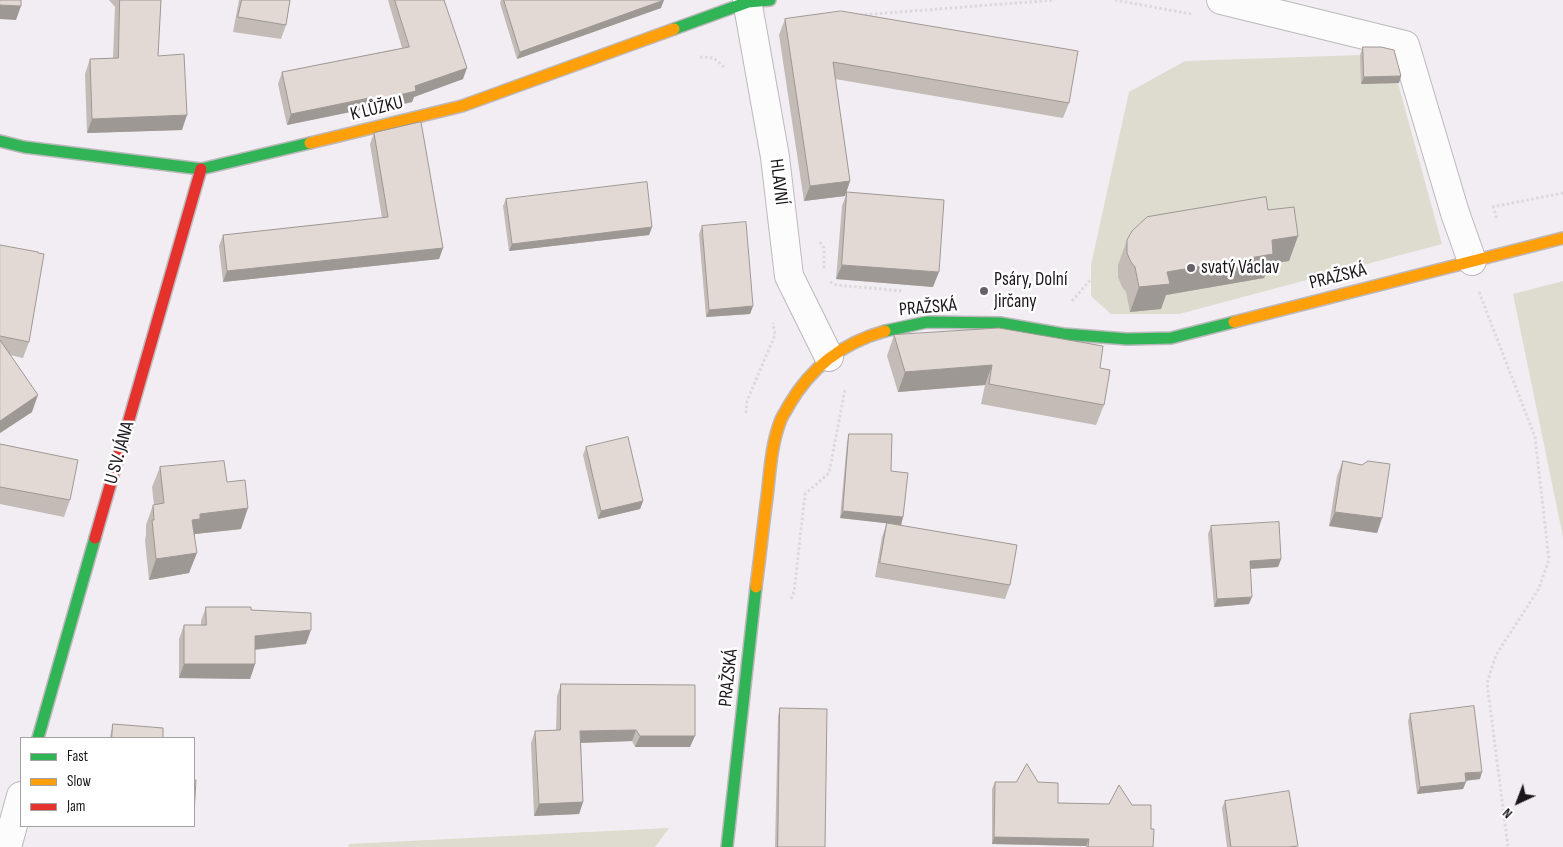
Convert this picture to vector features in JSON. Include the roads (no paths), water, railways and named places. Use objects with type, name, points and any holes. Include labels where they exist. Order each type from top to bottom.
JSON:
[{"type":"street","points":[[1221,0],[1405,45],[1455,214],[1472,261]]},
{"type":"street","name":"K LŮŽKU","points":[[0,142],[24,147],[201,169],[462,106],[755,1]]},
{"type":"street","name":"HLAVNÍ","points":[[755,1],[789,276],[829,357]]},
{"type":"street","name":"U SV. JÁNA","points":[[38,737],[201,169]]},
{"type":"street","name":"PRAŽSKÁ","points":[[727,847],[771,459],[780,421],[795,395],[829,357],[866,336],[894,328],[927,322],[1000,324],[1062,334],[1127,340],[1171,338],[1563,238]]},
{"type":"street","points":[[7,847],[20,800]]},
{"type":"place","name":"svatý Václav","points":[[1191,268]]},
{"type":"place","name":"Psáry, Dolní Jirčany","points":[[984,291]]}]
